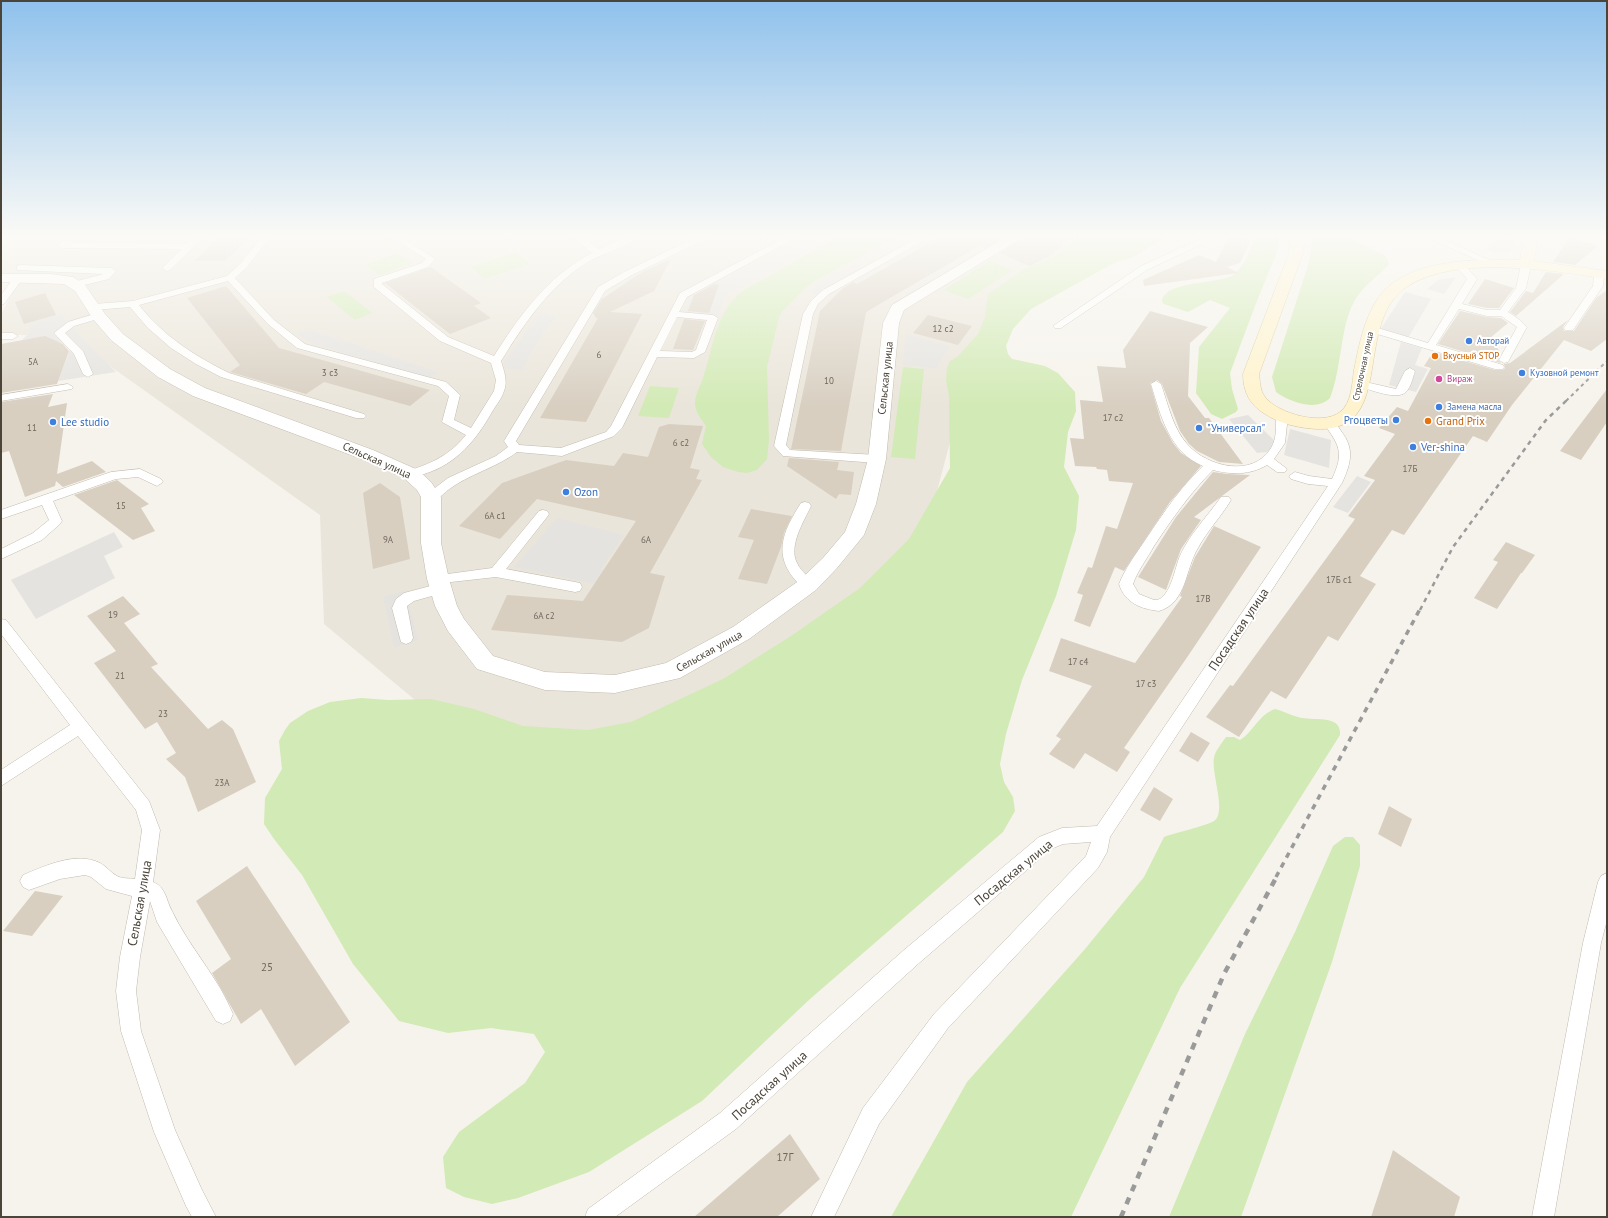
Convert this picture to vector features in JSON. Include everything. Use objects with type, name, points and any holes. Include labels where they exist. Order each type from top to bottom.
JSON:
[{"type":"main road","name":"Стрелочная улица","points":[[1281,293],[1251,374],[1253,391],[1259,401],[1282,415],[1303,423],[1320,425],[1330,424],[1343,419],[1352,410],[1360,384],[1371,329],[1386,298],[1391,293]]},
{"type":"street","name":"Сельская улица","points":[[82,293],[117,337],[164,373],[198,392],[366,454],[411,474],[424,486],[430,497],[432,543],[446,606],[456,625],[485,662],[545,681],[615,684],[672,671],[741,633],[808,585],[854,535],[866,504],[877,459],[890,323],[897,308],[922,293]]},
{"type":"lane","points":[[88,374],[79,353],[59,334],[70,324],[96,312],[175,293]]},
{"type":"lane","points":[[244,293],[271,322],[301,346],[442,384],[455,395],[455,401],[448,415],[448,422],[472,433]]},
{"type":"lane","points":[[387,293],[444,338],[496,361]]},
{"type":"lane","points":[[411,474],[434,468],[460,450],[500,391],[501,380],[496,361],[517,328],[547,293]]},
{"type":"lane","points":[[515,448],[510,441],[599,293]]},
{"type":"lane","points":[[430,497],[452,481],[500,459],[515,448],[562,452],[610,434],[615,429],[683,295],[687,293]]},
{"type":"lane","points":[[825,293],[814,303],[808,314],[780,446],[787,453],[877,459]]},
{"type":"lane","points":[[1058,326],[1107,293]]},
{"type":"lane","points":[[1430,347],[1463,293]]},
{"type":"lane","points":[[1503,313],[1518,293]]},
{"type":"lane","points":[[1569,328],[1593,293]]},
{"type":"lane","points":[[133,304],[140,315],[174,345],[207,367],[225,375],[360,416]]},
{"type":"lane","points":[[1371,329],[1430,347],[1502,364],[1522,327],[1503,313],[1486,313],[1456,305]]},
{"type":"lane","points":[[653,354],[694,355],[700,352],[713,318],[673,314]]},
{"type":"lane","points":[[1,336],[13,336]]},
{"type":"lane","points":[[1360,384],[1391,392],[1399,392],[1403,389],[1410,371]]},
{"type":"lane","points":[[1156,384],[1166,416],[1183,447],[1197,460],[1210,466],[1229,471],[1245,469],[1262,464],[1268,460],[1276,450],[1280,441],[1282,415]]},
{"type":"lane","points":[[1,398],[68,388]]},
{"type":"lane","name":"Посадская улица","points":[[596,1217],[728,1121],[911,957],[1045,843],[1062,836],[1102,834],[1336,483],[1345,463],[1347,452],[1342,438],[1330,424]]},
{"type":"lane","points":[[1268,460],[1280,469]]},
{"type":"lane","points":[[1210,466],[1199,476],[1166,518],[1134,568],[1126,584],[1131,595],[1147,604],[1159,606],[1166,602],[1176,590],[1190,549],[1225,500]]},
{"type":"lane","points":[[1,515],[115,474],[140,472],[157,482]]},
{"type":"lane","points":[[1295,476],[1308,480],[1336,483]]},
{"type":"lane","points":[[1,554],[42,534],[56,521],[46,499]]},
{"type":"lane","points":[[805,506],[788,547],[787,555],[794,569],[808,585]]},
{"type":"lane","points":[[496,572],[543,514]]},
{"type":"lane","points":[[406,638],[399,608],[401,603],[409,597],[440,584],[496,572],[575,587]]},
{"type":"lane","name":"Сельская улица","points":[[1,624],[128,789],[144,806],[151,830],[143,888],[130,957],[126,991],[131,1031],[165,1132],[194,1198],[205,1217]]},
{"type":"lane","points":[[1,779],[80,727]]},
{"type":"lane","points":[[822,1217],[871,1116],[941,1021],[1092,862],[1098,852],[1102,834]]},
{"type":"lane","points":[[29,881],[52,871],[82,867],[92,868],[111,882],[117,884],[152,890],[157,896],[164,916],[223,1014]]},
{"type":"lane","points":[[1543,1217],[1592,943],[1607,882]]},
{"type":"shaded area","points":[[12,293],[1029,293],[980,329],[906,608],[618,773],[439,720],[324,624],[320,515],[69,337],[1,334],[1,315]]},
{"type":"shaded area","points":[[698,293],[729,293],[725,295],[718,316],[682,314],[690,297]]},
{"type":"shaded area","points":[[812,293],[821,293],[818,295]]},
{"type":"shaded area","points":[[1404,293],[1431,299],[1408,338],[1380,330]]},
{"type":"shaded area","points":[[541,313],[556,318],[550,323],[530,354],[522,371],[504,368],[505,361],[536,317]]},
{"type":"shaded area","points":[[62,314],[75,331],[116,372],[58,381],[71,347],[60,342],[16,350],[21,341],[30,332],[28,324]]},
{"type":"shaded area","points":[[309,329],[438,372],[429,378],[311,343],[296,334]]},
{"type":"shaded area","points":[[906,334],[950,346],[936,368],[903,365]]},
{"type":"shaded area","points":[[1401,342],[1422,348],[1415,365],[1428,369],[1416,392],[1389,385]]},
{"type":"shaded area","points":[[1248,415],[1276,442],[1267,452],[1257,453],[1229,419]]},
{"type":"shaded area","points":[[1290,429],[1331,440],[1329,468],[1284,455]]},
{"type":"shaded area","points":[[1357,476],[1371,482],[1348,513],[1333,507]]},
{"type":"shaded area","points":[[557,518],[624,535],[601,569],[608,570],[601,585],[514,567]]},
{"type":"shaded area","points":[[114,532],[123,547],[104,556],[115,578],[36,619],[11,580]]},
{"type":"shaded area","points":[[406,590],[418,640],[394,648],[383,597]]},
{"type":"green space","points":[[339,293],[346,293],[372,313],[355,320],[327,297]]},
{"type":"green space","points":[[741,293],[800,293],[780,314],[767,367],[769,440],[767,459],[757,470],[747,473],[738,472],[723,467],[711,457],[702,444],[706,426],[698,413],[695,404],[721,319],[727,308]]},
{"type":"green space","points":[[952,293],[978,293],[968,299]]},
{"type":"green space","points":[[1060,293],[1031,309],[1013,329],[1006,346],[1008,354],[1012,359],[1045,366],[1058,373],[1075,392],[1076,411],[1068,432],[1064,467],[1079,496],[1076,530],[1056,596],[1022,680],[1006,734],[1000,764],[1004,782],[1013,797],[1015,811],[1003,832],[810,999],[702,1101],[589,1172],[518,1198],[492,1204],[464,1197],[446,1188],[443,1157],[459,1132],[525,1083],[545,1052],[534,1034],[491,1028],[448,1033],[399,1021],[353,964],[302,875],[264,824],[265,798],[282,769],[279,741],[285,730],[290,723],[308,711],[330,702],[361,698],[388,700],[431,699],[474,709],[523,726],[588,730],[631,722],[723,679],[791,636],[860,588],[909,539],[950,468],[949,396],[946,380],[947,368],[950,361],[957,357],[978,334],[985,317],[988,294]]},
{"type":"green space","points":[[1168,293],[1260,293],[1230,373],[1232,389],[1238,409],[1236,412],[1222,419],[1211,414],[1196,393],[1199,347],[1230,308],[1210,300],[1188,312],[1164,304],[1162,302]]},
{"type":"green space","points":[[1299,293],[1361,293],[1349,312],[1343,335],[1337,374],[1330,398],[1324,402],[1310,405],[1296,402],[1276,392],[1272,377]]},
{"type":"green space","points":[[903,367],[924,369],[915,459],[891,457]]},
{"type":"green space","points":[[650,386],[679,388],[669,418],[638,416]]},
{"type":"green space","points":[[1275,709],[1304,718],[1331,721],[1339,728],[1340,735],[1180,988],[1071,1217],[891,1217],[967,1082],[1085,949],[1144,877],[1164,837],[1210,823],[1218,816],[1219,801],[1214,758],[1217,750],[1226,737],[1234,737],[1240,740],[1269,711]]},
{"type":"green space","points":[[1345,837],[1353,837],[1360,845],[1360,866],[1332,962],[1241,1217],[1169,1217],[1245,1034],[1295,932],[1333,846]]},
{"type":"building","points":[[45,293],[56,315],[24,324],[15,302]]},
{"type":"building","points":[[204,293],[232,293],[279,348],[430,390],[410,406],[324,382],[306,394],[230,372],[240,365],[187,298]]},
{"type":"building","points":[[398,293],[467,293],[481,303],[474,306],[491,318],[450,334]]},
{"type":"building","points":[[611,293],[650,293],[610,312],[642,314],[586,422],[540,418],[598,318],[596,318],[593,313],[602,299]]},
{"type":"building","points":[[698,293],[716,293],[709,313],[688,311],[694,295]]},
{"type":"building","points":[[838,293],[899,293],[866,312],[841,451],[791,449],[820,311]]},
{"type":"building","points":[[1476,293],[1510,293],[1499,308],[1487,308],[1468,304]]},
{"type":"building","points":[[1525,293],[1542,293],[1516,316],[1510,312]]},
{"type":"building","points":[[1603,293],[1607,293],[1607,339],[1591,351],[1564,340],[1512,405],[1487,442],[1473,436],[1404,535],[1392,530],[1360,576],[1376,584],[1338,641],[1328,636],[1286,699],[1271,691],[1239,737],[1206,717],[1230,685],[1233,686],[1355,519],[1348,516],[1375,480],[1364,476],[1395,434],[1379,428],[1397,407],[1408,411],[1431,368],[1424,366],[1433,352],[1495,370],[1503,370],[1505,368],[1504,364],[1510,363],[1568,320],[1563,327],[1564,331],[1574,331],[1596,298]]},
{"type":"building","points":[[1150,311],[1208,327],[1190,343],[1188,396],[1205,418],[1209,418],[1243,464],[1219,462],[1197,451],[1189,444],[1180,431],[1162,384],[1157,380],[1150,383],[1161,421],[1173,443],[1181,453],[1201,466],[1170,502],[1124,571],[1115,567],[1090,627],[1074,621],[1083,595],[1077,593],[1088,567],[1092,568],[1106,526],[1117,529],[1133,483],[1109,481],[1107,470],[1097,469],[1096,467],[1075,466],[1070,438],[1084,439],[1080,400],[1103,402],[1097,366],[1126,368],[1123,350]]},
{"type":"building","points":[[1460,311],[1487,317],[1501,318],[1508,323],[1490,338],[1501,353],[1498,360],[1501,363],[1438,344]]},
{"type":"building","points":[[928,315],[972,326],[958,345],[913,333]]},
{"type":"building","points":[[684,319],[705,321],[693,350],[673,349]]},
{"type":"building","points":[[45,336],[63,344],[69,351],[57,384],[1,393],[1,344]]},
{"type":"building","points":[[1607,389],[1607,422],[1581,460],[1560,451]]},
{"type":"building","points":[[53,394],[48,407],[67,403],[57,474],[92,461],[106,472],[63,487],[56,481],[55,486],[25,497],[9,451],[1,453],[1,402]]},
{"type":"building","points":[[669,424],[703,426],[690,468],[700,470],[696,479],[702,480],[650,573],[665,576],[649,628],[622,642],[491,630],[507,595],[583,601],[636,521],[537,499],[500,539],[459,526],[502,483],[566,460],[614,466],[623,453],[648,457],[659,427]]},
{"type":"building","points":[[789,458],[839,462],[837,470],[854,472],[851,495],[839,494],[836,499],[787,466]]},
{"type":"building","points":[[1213,472],[1250,475],[1194,517],[1201,520],[1181,549],[1166,590],[1138,577],[1176,517]]},
{"type":"building","points":[[117,480],[149,504],[141,508],[155,531],[133,540],[74,495]]},
{"type":"building","points":[[380,483],[400,497],[410,559],[373,569],[363,493]]},
{"type":"building","points":[[751,509],[792,516],[784,533],[781,547],[767,584],[738,579],[754,540],[738,537]]},
{"type":"building","points":[[1214,526],[1261,547],[1124,748],[1130,752],[1117,772],[1085,753],[1074,769],[1049,754],[1061,739],[1056,736],[1092,686],[1049,671],[1061,638],[1135,663],[1182,597],[1180,596],[1195,557]]},
{"type":"building","points":[[1506,542],[1535,555],[1497,609],[1474,598],[1498,562],[1493,560]]},
{"type":"building","points":[[123,596],[140,614],[124,623],[158,664],[151,667],[208,729],[222,720],[233,729],[256,782],[198,812],[185,777],[166,759],[176,753],[157,722],[145,729],[94,663],[116,651],[87,616]]},
{"type":"building","points":[[1191,732],[1210,743],[1198,762],[1179,751]]},
{"type":"building","points":[[1154,787],[1173,799],[1160,821],[1140,810]]},
{"type":"building","points":[[1389,806],[1412,819],[1401,847],[1378,834]]},
{"type":"building","points":[[247,866],[350,1022],[295,1066],[261,1009],[241,1024],[212,973],[231,959],[196,901]]},
{"type":"building","points":[[35,891],[63,896],[32,936],[3,931]]},
{"type":"building","points":[[790,1134],[820,1179],[777,1217],[694,1217]]},
{"type":"building","points":[[1393,1150],[1460,1197],[1454,1217],[1371,1217]]},
{"type":"railway","points":[[1566,401],[1607,361]]},
{"type":"railway","points":[[1420,610],[1453,547],[1546,420],[1567,400]]},
{"type":"railway","points":[[1276,877],[1420,609]]},
{"type":"railway","points":[[1121,1217],[1224,974],[1277,876]]},
{"type":"place","name":"Авторай","points":[[1469,341]]},
{"type":"place","name":"Вкусный STOP","points":[[1435,356]]},
{"type":"place","name":"Кузовной ремонт","points":[[1522,373]]},
{"type":"place","name":"Вираж","points":[[1439,379]]},
{"type":"place","name":"Замена масла","points":[[1439,407]]},
{"type":"place","name":"Proцветы","points":[[1396,420]]},
{"type":"place","name":"Grand Prix","points":[[1428,421]]},
{"type":"place","name":"Lee studio","points":[[53,422]]},
{"type":"place","name":"\"Универсал\"","points":[[1199,428]]},
{"type":"place","name":"Ver-shina","points":[[1413,447]]},
{"type":"place","name":"Ozon","points":[[566,492]]}]
